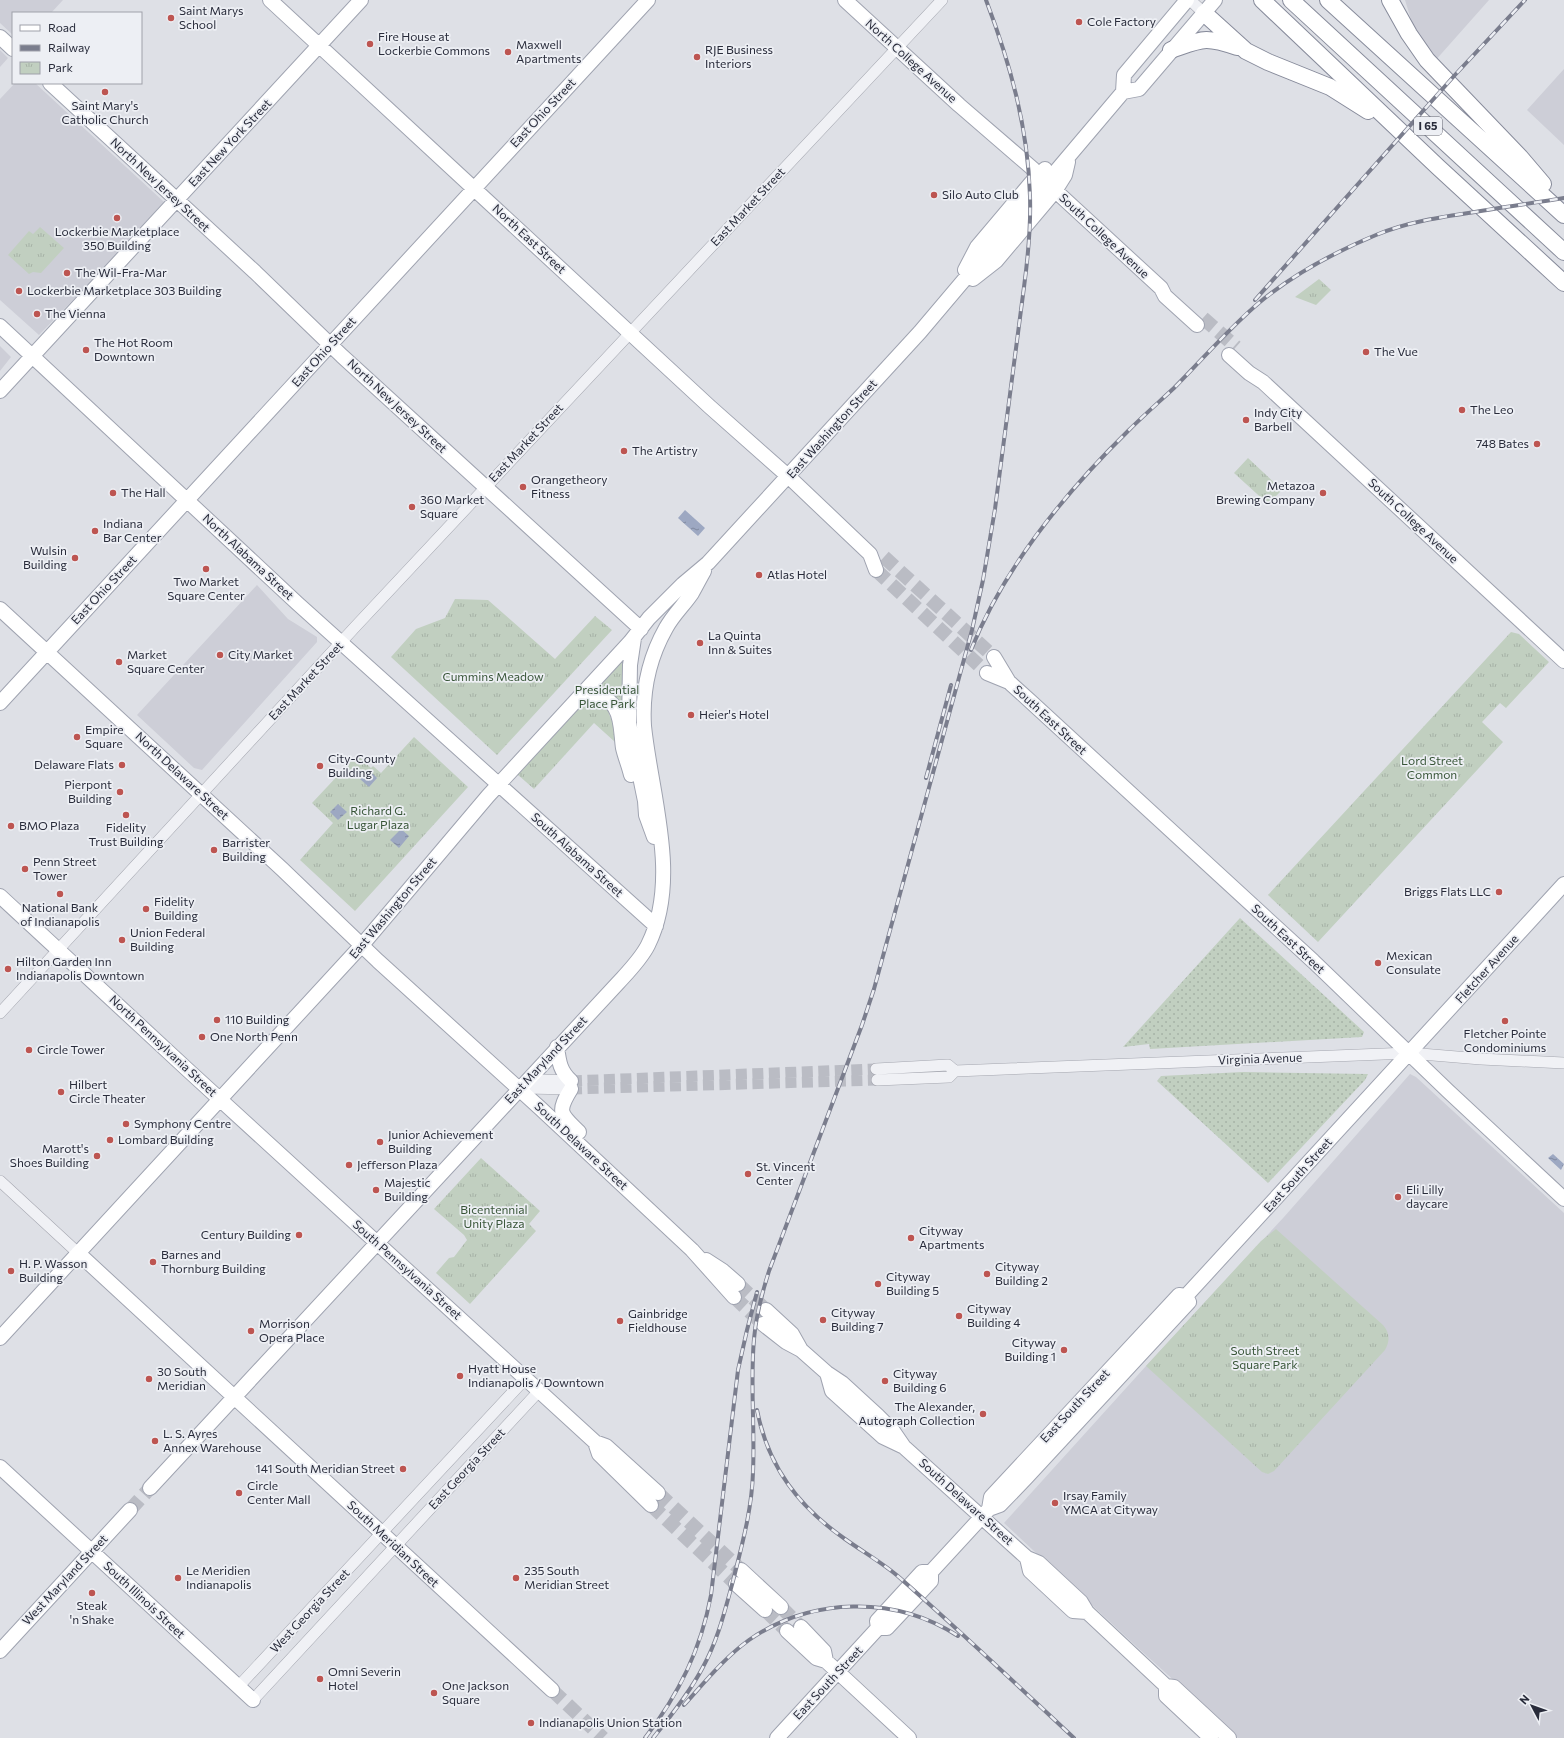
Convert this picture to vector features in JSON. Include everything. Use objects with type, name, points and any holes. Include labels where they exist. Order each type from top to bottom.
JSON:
[{"type":"highway","points":[[1262,0],[1564,284]]},
{"type":"highway","name":"I 65","points":[[1291,0],[1564,252]]},
{"type":"highway","name":"I 65","points":[[1328,0],[1564,215]]},
{"type":"highway","points":[[1390,0],[1409,34],[1427,60],[1520,157],[1564,209]]},
{"type":"highway","points":[[1204,13],[1246,50]]},
{"type":"highway","points":[[1171,50],[1207,39],[1217,40],[1246,50],[1282,68],[1316,81],[1345,96],[1384,122],[1438,167]]},
{"type":"main road","name":"North East Street","points":[[270,0],[789,477]]},
{"type":"main road","name":"East New York Street","points":[[0,391],[361,0]]},
{"type":"main road","name":"East Ohio Street","points":[[0,703],[648,0]]},
{"type":"main road","name":"North College Avenue","points":[[845,0],[979,122],[990,124],[1036,161],[1047,183]]},
{"type":"main road","name":"East Washington Street","points":[[1123,92],[1124,76],[1189,0]]},
{"type":"main road","name":"East Washington Street","points":[[0,1338],[362,946],[498,785],[580,697],[641,629],[649,618],[683,584],[708,564],[920,332],[1123,92],[1139,88],[1215,0]]},
{"type":"main road","points":[[0,37],[12,47]]},
{"type":"main road","name":"North New Jersey Street","points":[[51,84],[255,272],[331,345],[641,629]]},
{"type":"main road","name":"South College Avenue","points":[[1047,183],[1161,288],[1169,290],[1200,322]]},
{"type":"main road","name":"North Alabama Street","points":[[0,326],[186,500],[498,785]]},
{"type":"main road","name":"South College Avenue","points":[[1232,351],[1262,375],[1263,382],[1564,660]]},
{"type":"main road","points":[[789,477],[877,556],[876,570]]},
{"type":"main road","name":"East Washington Street","points":[[658,644],[667,627],[691,593],[708,564]]},
{"type":"main road","name":"North Delaware Street","points":[[0,609],[201,794],[362,946]]},
{"type":"main road","points":[[641,629],[633,639],[630,654],[629,723],[645,801],[646,815]]},
{"type":"main road","name":"East Maryland Street","points":[[234,1398],[519,1088],[558,1048],[629,970],[646,948],[656,926],[661,904],[663,862],[645,737],[644,715],[647,677],[658,644]]},
{"type":"main road","name":"South East Street","points":[[994,657],[1009,682],[1313,961],[1564,1199]]},
{"type":"main road","name":"South East Street","points":[[987,673],[1009,682]]},
{"type":"main road","points":[[580,697],[586,694],[600,696],[608,700],[615,707],[626,758],[639,803],[646,815],[663,862]]},
{"type":"main road","name":"South Alabama Street","points":[[498,785],[656,926]]},
{"type":"main road","name":"Fletcher Avenue","points":[[1409,1053],[1564,884]]},
{"type":"main road","name":"North Pennsylvania Street","points":[[0,896],[220,1099]]},
{"type":"main road","name":"South Delaware Street","points":[[362,946],[519,1088],[692,1250],[723,1271],[736,1290]]},
{"type":"main road","points":[[558,1048],[560,1068],[571,1085],[563,1102],[563,1116],[592,1145],[622,1185]]},
{"type":"main road","name":"East South Street","points":[[777,1738],[878,1628],[887,1628],[931,1581],[931,1572],[985,1513],[991,1497],[1179,1295],[1186,1296],[1409,1053]]},
{"type":"main road","name":"South Pennsylvania Street","points":[[220,1099],[595,1442],[606,1446],[654,1499]]},
{"type":"main road","name":"South Meridian Street","points":[[78,1253],[552,1690]]},
{"type":"main road","name":"South Delaware Street","points":[[765,1317],[792,1334],[801,1350],[827,1373],[842,1383],[878,1416],[893,1431],[904,1447],[985,1513],[1027,1558],[1039,1563],[1081,1602],[1087,1612],[1166,1686],[1174,1687],[1229,1738]]},
{"type":"main road","points":[[150,1488],[234,1398]]},
{"type":"main road","name":"South Illinois Street","points":[[0,1467],[253,1700]]},
{"type":"main road","name":"West Maryland Street","points":[[0,1651],[130,1510]]},
{"type":"main road","points":[[740,1570],[781,1607]]},
{"type":"main road","points":[[736,1584],[765,1610]]},
{"type":"main road","points":[[801,1627],[824,1651],[826,1661]]},
{"type":"main road","points":[[787,1631],[816,1658],[826,1661],[909,1738]]},
{"type":"main road","name":"South Delaware Street","points":[[1166,1686],[1166,1696],[1211,1738]]},
{"type":"street","name":"East Market Street","points":[[0,1013],[485,487],[942,0]]},
{"type":"street","points":[[1189,0],[1204,13]]},
{"type":"street","name":"Virginia Avenue","points":[[877,1080],[949,1077],[955,1071],[1409,1053],[1481,1059],[1564,1063]]},
{"type":"street","name":"Virginia Avenue","points":[[876,1069],[948,1065],[955,1071]]},
{"type":"street","points":[[519,1088],[541,1080],[571,1085]]},
{"type":"street","points":[[0,1182],[78,1253]]},
{"type":"street","name":"East Georgia Street","points":[[382,1534],[526,1378]]},
{"type":"street","name":"East Georgia Street","points":[[395,1546],[540,1391]]},
{"type":"street","name":"West Georgia Street","points":[[238,1687],[382,1534]]},
{"type":"street","name":"West Georgia Street","points":[[253,1700],[395,1546]]},
{"type":"shaded area","points":[[0,0],[63,0],[52,12],[12,12],[12,34],[0,23]]},
{"type":"shaded area","points":[[1405,0],[1489,0],[1434,62],[1413,26]]},
{"type":"shaded area","points":[[0,50],[8,58],[0,67]]},
{"type":"shaded area","points":[[1564,69],[1564,145],[1527,110]]},
{"type":"shaded area","points":[[14,84],[36,84],[164,202],[107,265],[39,335],[0,300],[0,99]]},
{"type":"shaded area","points":[[0,346],[11,357],[0,371]]},
{"type":"shaded area","points":[[257,585],[288,619],[317,637],[317,642],[202,770],[194,768],[137,715]]},
{"type":"shaded area","points":[[1410,1074],[1416,1077],[1564,1213],[1564,1738],[1238,1738],[1138,1648],[1004,1523],[1146,1366],[1284,1217]]},
{"type":"green space","points":[[40,227],[64,248],[41,273],[33,272],[29,274],[8,255],[29,231],[33,234]]},
{"type":"green space","points":[[1319,279],[1331,290],[1316,305],[1295,297]]},
{"type":"green space","points":[[1248,458],[1282,490],[1268,504],[1234,473]]},
{"type":"green space","name":"Cummins Meadow","points":[[455,599],[488,600],[555,659],[595,616],[612,630],[497,755],[391,657],[416,629],[445,618]]},
{"type":"green space","name":"Lord Street Common","points":[[1511,632],[1519,634],[1549,662],[1506,708],[1500,703],[1482,722],[1503,742],[1318,942],[1268,895]]},
{"type":"green space","name":"Presidential Place Park","points":[[624,657],[622,705],[609,714],[613,724],[615,742],[594,723],[534,789],[517,774]]},
{"type":"green space","name":"Richard G. Lugar Plaza","points":[[414,737],[468,787],[355,911],[300,860],[333,823],[312,803],[357,755],[371,768],[373,766],[381,773]]},
{"type":"green space","points":[[1240,918],[1364,1032],[1362,1037],[1150,1049],[1149,1044],[1123,1047]]},
{"type":"green space","points":[[1243,1072],[1368,1074],[1365,1080],[1268,1183],[1157,1081],[1161,1076]]},
{"type":"green space","name":"Bicentennial Unity Plaza","points":[[481,1158],[540,1211],[529,1224],[536,1231],[470,1304],[436,1273],[449,1258],[454,1257],[467,1240],[464,1235],[434,1209]]},
{"type":"green space","name":"South Street Square Park","points":[[1276,1229],[1383,1325],[1388,1334],[1388,1343],[1385,1350],[1274,1471],[1268,1474],[1262,1472],[1146,1366],[1261,1241]]},
{"type":"water","points":[[685,510],[705,528],[698,536],[678,518]]},
{"type":"water","points":[[369,770],[377,778],[369,787],[360,779]]},
{"type":"water","points":[[338,804],[347,812],[338,820],[330,812]]},
{"type":"water","points":[[401,829],[409,836],[399,848],[390,840]]},
{"type":"water","points":[[1553,1154],[1564,1164],[1561,1170],[1548,1158]]},
{"type":"tunnel","points":[[1203,318],[1236,347]]},
{"type":"tunnel","points":[[884,557],[994,657]]},
{"type":"tunnel","points":[[876,570],[987,673]]},
{"type":"tunnel","points":[[571,1081],[876,1069]]},
{"type":"tunnel","points":[[571,1089],[877,1080]]},
{"type":"tunnel","points":[[738,1284],[766,1310]]},
{"type":"tunnel","points":[[734,1297],[763,1324]]},
{"type":"tunnel","points":[[130,1510],[150,1488]]},
{"type":"tunnel","points":[[658,1493],[741,1570]]},
{"type":"tunnel","points":[[651,1505],[736,1584]]},
{"type":"tunnel","points":[[781,1607],[801,1627]]},
{"type":"tunnel","points":[[765,1610],[787,1631]]},
{"type":"tunnel","points":[[552,1690],[603,1738]]},
{"type":"railway","points":[[653,1738],[680,1704],[698,1676],[713,1646],[724,1614],[743,1540],[751,1500],[753,1455],[753,1356],[756,1321],[762,1296],[769,1271],[862,1025],[874,989],[972,630],[983,580],[995,509],[1025,276],[1029,242],[1030,207],[1029,170],[1022,120],[1003,48],[986,0]]},
{"type":"railway","points":[[1255,300],[1454,76],[1525,0]]},
{"type":"railway","points":[[971,650],[1001,589],[1038,533],[1059,506],[1128,431],[1174,388],[1238,322],[1273,292],[1315,264],[1388,230],[1437,218],[1564,198]]},
{"type":"railway","points":[[926,778],[951,685]]},
{"type":"railway","points":[[645,1738],[678,1688],[695,1652],[707,1615],[711,1595],[738,1370],[757,1292]]},
{"type":"railway","points":[[757,1410],[762,1431],[769,1450],[778,1467],[788,1484],[813,1513],[828,1527],[880,1562],[900,1578],[966,1637],[1074,1738]]},
{"type":"railway","points":[[684,1705],[715,1671],[740,1647],[773,1626],[799,1615],[826,1609],[853,1606],[881,1608],[907,1613],[933,1623],[958,1636]]},
{"type":"place","name":"Saint Marys School","points":[[171,18]]},
{"type":"place","name":"Cole Factory","points":[[1079,22]]},
{"type":"place","name":"Fire House at Lockerbie Commons","points":[[370,44]]},
{"type":"place","name":"Maxwell Apartments","points":[[508,52]]},
{"type":"place","name":"RJE Business Interiors","points":[[697,57]]},
{"type":"place","name":"Saint Mary's Catholic Church","points":[[105,92]]},
{"type":"place","name":"Silo Auto Club","points":[[934,195]]},
{"type":"place","name":"Lockerbie Marketplace 350 Building","points":[[117,218]]},
{"type":"place","name":"The Wil-Fra-Mar","points":[[67,273]]},
{"type":"place","name":"Lockerbie Marketplace 303 Building","points":[[19,291]]},
{"type":"place","name":"The Vienna","points":[[37,314]]},
{"type":"place","name":"The Hot Room Downtown","points":[[86,350]]},
{"type":"place","name":"The Vue","points":[[1366,352]]},
{"type":"place","name":"The Leo","points":[[1462,410]]},
{"type":"place","name":"Indy City Barbell","points":[[1246,420]]},
{"type":"place","name":"748 Bates","points":[[1537,444]]},
{"type":"place","name":"The Artistry","points":[[624,451]]},
{"type":"place","name":"Orangetheory Fitness","points":[[523,487]]},
{"type":"place","name":"The Hall","points":[[113,493]]},
{"type":"place","name":"Metazoa Brewing Company","points":[[1323,493]]},
{"type":"place","name":"360 Market Square","points":[[412,507]]},
{"type":"place","name":"Indiana Bar Center","points":[[95,531]]},
{"type":"place","name":"Wulsin Building","points":[[75,558]]},
{"type":"place","name":"Two Market Square Center","points":[[206,569]]},
{"type":"place","name":"Atlas Hotel","points":[[759,575]]},
{"type":"place","name":"La Quinta Inn & Suites","points":[[700,643]]},
{"type":"place","name":"City Market","points":[[220,655]]},
{"type":"place","name":"Market Square Center","points":[[119,662]]},
{"type":"place","name":"Heier's Hotel","points":[[691,715]]},
{"type":"place","name":"Empire Square","points":[[77,737]]},
{"type":"place","name":"Delaware Flats","points":[[122,765]]},
{"type":"place","name":"City-County Building","points":[[320,766]]},
{"type":"place","name":"Pierpont Building","points":[[120,792]]},
{"type":"place","name":"Fidelity Trust Building","points":[[126,815]]},
{"type":"place","name":"BMO Plaza","points":[[11,826]]},
{"type":"place","name":"Barrister Building","points":[[214,850]]},
{"type":"place","name":"Penn Street Tower","points":[[25,869]]},
{"type":"place","name":"Briggs Flats LLC","points":[[1499,892]]},
{"type":"place","name":"National Bank of Indianapolis","points":[[60,894]]},
{"type":"place","name":"Fidelity Building","points":[[146,909]]},
{"type":"place","name":"Union Federal Building","points":[[122,940]]},
{"type":"place","name":"Mexican Consulate","points":[[1378,963]]},
{"type":"place","name":"Hilton Garden Inn Indianapolis Downtown","points":[[8,969]]},
{"type":"place","name":"110 Building","points":[[217,1020]]},
{"type":"place","name":"Fletcher Pointe Condominiums","points":[[1505,1021]]},
{"type":"place","name":"One North Penn","points":[[202,1037]]},
{"type":"place","name":"Circle Tower","points":[[29,1050]]},
{"type":"place","name":"Hilbert Circle Theater","points":[[61,1092]]},
{"type":"place","name":"Symphony Centre","points":[[126,1124]]},
{"type":"place","name":"Lombard Building","points":[[110,1140]]},
{"type":"place","name":"Junior Achievement Building","points":[[380,1142]]},
{"type":"place","name":"Marott's Shoes Building","points":[[97,1156]]},
{"type":"place","name":"Jefferson Plaza","points":[[349,1165]]},
{"type":"place","name":"St. Vincent Center","points":[[748,1174]]},
{"type":"place","name":"Majestic Building","points":[[376,1190]]},
{"type":"place","name":"Eli Lilly daycare","points":[[1398,1197]]},
{"type":"place","name":"Century Building","points":[[299,1235]]},
{"type":"place","name":"Cityway Apartments","points":[[911,1238]]},
{"type":"place","name":"Barnes and Thornburg Building","points":[[153,1262]]},
{"type":"place","name":"H. P. Wasson Building","points":[[11,1271]]},
{"type":"place","name":"Cityway Building 2","points":[[987,1274]]},
{"type":"place","name":"Cityway Building 5","points":[[878,1284]]},
{"type":"place","name":"Cityway Building 4","points":[[959,1316]]},
{"type":"place","name":"Cityway Building 7","points":[[823,1320]]},
{"type":"place","name":"Gainbridge Fieldhouse","points":[[620,1321]]},
{"type":"place","name":"Morrison Opera Place","points":[[251,1331]]},
{"type":"place","name":"Cityway Building 1","points":[[1064,1350]]},
{"type":"place","name":"Hyatt House Indianapolis / Downtown","points":[[460,1376]]},
{"type":"place","name":"30 South Meridian","points":[[149,1379]]},
{"type":"place","name":"Cityway Building 6","points":[[885,1381]]},
{"type":"place","name":"The Alexander, Autograph Collection","points":[[983,1414]]},
{"type":"place","name":"L. S. Ayres Annex Warehouse","points":[[155,1441]]},
{"type":"place","name":"141 South Meridian Street","points":[[403,1469]]},
{"type":"place","name":"Circle Center Mall","points":[[239,1493]]},
{"type":"place","name":"Irsay Family YMCA at Cityway","points":[[1055,1503]]},
{"type":"place","name":"Le Meridien Indianapolis","points":[[178,1578]]},
{"type":"place","name":"235 South Meridian Street","points":[[516,1578]]},
{"type":"place","name":"Steak 'n Shake","points":[[92,1593]]},
{"type":"place","name":"Omni Severin Hotel","points":[[320,1679]]},
{"type":"place","name":"One Jackson Square","points":[[434,1693]]},
{"type":"place","name":"Indianapolis Union Station","points":[[531,1723]]}]
